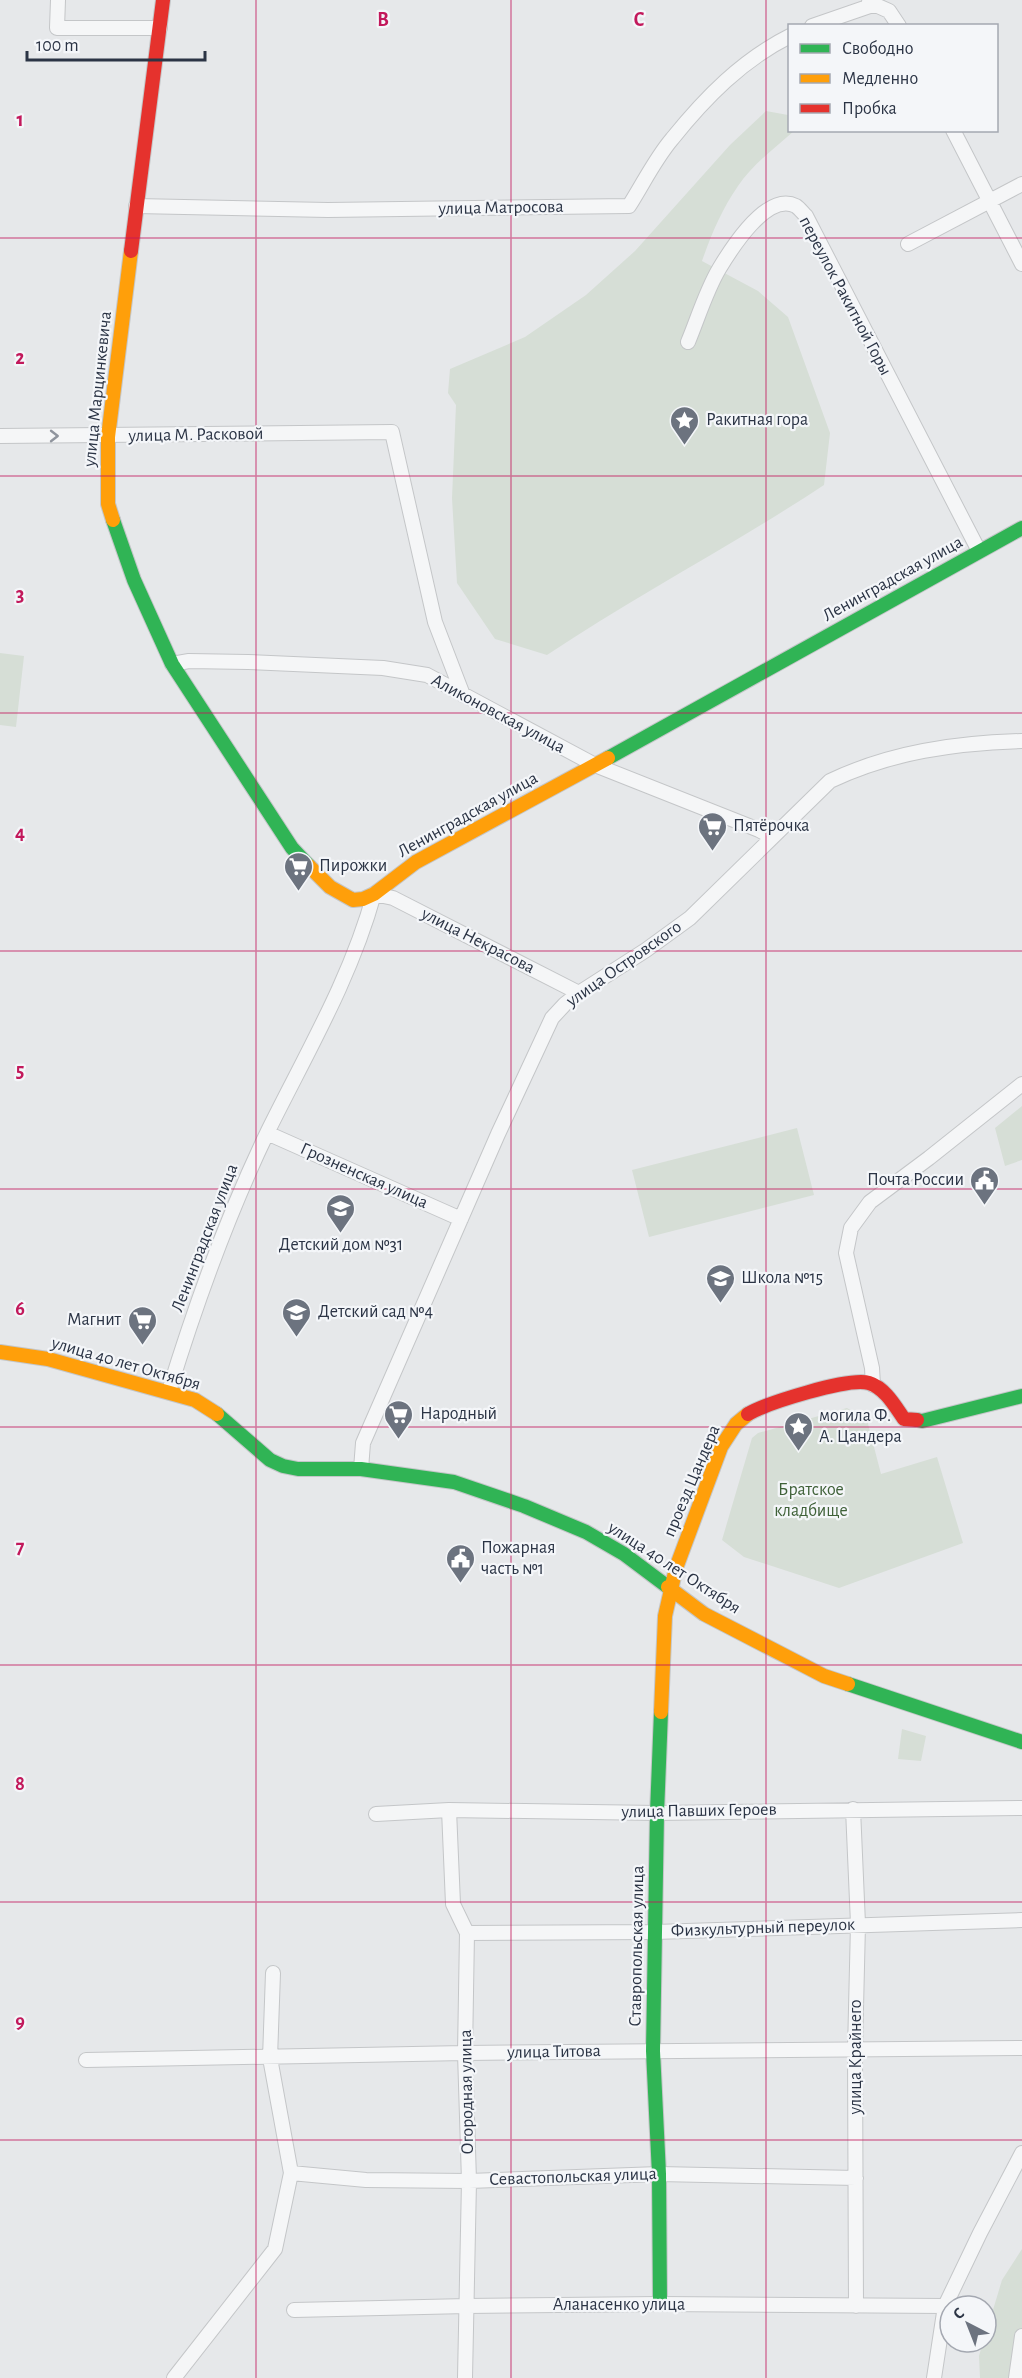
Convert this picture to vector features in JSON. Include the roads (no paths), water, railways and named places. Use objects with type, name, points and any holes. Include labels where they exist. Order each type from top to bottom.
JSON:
[{"type":"street","points":[[58,0],[57,28],[160,28]]},
{"type":"street","name":"улица Марцинкевича","points":[[163,0],[108,437],[108,504],[134,580],[172,664],[292,848],[319,877],[342,895],[353,900],[374,894]]},
{"type":"street","points":[[817,24],[869,2],[889,11],[898,24]]},
{"type":"street","name":"улица Матросова","points":[[136,207],[328,210],[629,206],[670,141],[729,76],[765,49],[788,37]]},
{"type":"street","points":[[954,132],[1022,264]]},
{"type":"street","points":[[908,244],[1022,184]]},
{"type":"street","name":"переулок Ракитной Горы","points":[[688,342],[719,270],[750,226],[772,206],[783,203],[796,206],[806,216],[979,551]]},
{"type":"street","name":"улица М. Расковой","points":[[0,436],[108,437],[392,432],[435,622],[463,695]]},
{"type":"street","name":"Ленинградская улица","points":[[169,1391],[235,1206],[267,1133],[338,992],[366,925],[374,894],[416,862],[1022,528]]},
{"type":"street","name":"Аликоновская улица","points":[[172,664],[189,661],[248,662],[383,668],[427,675],[595,765],[772,837]]},
{"type":"street","name":"улица Островского","points":[[361,1469],[363,1443],[552,1018],[579,993],[646,950],[690,918],[830,781],[887,758],[941,746],[1022,741]]},
{"type":"street","name":"улица Некрасова","points":[[374,894],[393,897],[579,993]]},
{"type":"street","points":[[1022,1084],[870,1203],[851,1228],[846,1253],[872,1368],[873,1384],[880,1388],[904,1419],[922,1421],[1022,1396]]},
{"type":"street","name":"Грозненская улица","points":[[267,1133],[461,1219]]},
{"type":"street","name":"улица 40 лет Октября","points":[[0,1352],[48,1359],[195,1400],[213,1411],[270,1460],[282,1466],[298,1469],[361,1469],[453,1482],[524,1506],[586,1532],[624,1554],[704,1614],[824,1676],[1022,1742]]},
{"type":"street","name":"проезд Цандера","points":[[669,1589],[716,1461],[736,1424],[750,1413],[774,1404],[844,1384],[866,1381],[873,1384]]},
{"type":"street","name":"Ставропольская улица","points":[[660,2304],[659,2174],[653,2051],[657,1813],[664,1616],[669,1589]]},
{"type":"street","name":"улица Павших Героев","points":[[376,1814],[449,1810],[657,1813],[1022,1808]]},
{"type":"street","name":"улица Крайнего","points":[[853,1809],[858,1924],[855,2051],[856,2306]]},
{"type":"street","name":"Огородная улица","points":[[449,1810],[453,1904],[467,1933],[465,2053],[469,2181],[465,2378]]},
{"type":"street","name":"Физкультурный переулок","points":[[467,1933],[655,1932],[1022,1920]]},
{"type":"street","points":[[174,2378],[275,2249],[291,2173],[270,2058],[273,1973]]},
{"type":"street","name":"улица Титова","points":[[86,2060],[465,2053],[1022,2048]]},
{"type":"street","points":[[951,2294],[1022,2153]]},
{"type":"street","name":"Севастопольская улица","points":[[291,2173],[366,2180],[469,2181],[659,2174],[856,2178]]},
{"type":"street","name":"Аланасенко улица","points":[[294,2310],[660,2304],[938,2306]]},
{"type":"street","points":[[1016,2378],[1022,2336]]},
{"type":"street","points":[[934,2378],[938,2352]]},
{"type":"place","name":"Ракитная гора","points":[[685,446]]},
{"type":"place","name":"Пятёрочка","points":[[712,852]]},
{"type":"place","name":"Пирожки","points":[[298,892]]},
{"type":"place","name":"Почта России","points":[[985,1206]]},
{"type":"place","name":"Детский дом №31","points":[[341,1234]]},
{"type":"place","name":"Школа №15","points":[[720,1304]]},
{"type":"place","name":"Детский сад №4","points":[[297,1338]]},
{"type":"place","name":"Магнит","points":[[142,1346]]},
{"type":"place","name":"Народный","points":[[399,1440]]},
{"type":"place","name":"могила Ф. А. Цандера","points":[[798,1452]]},
{"type":"place","name":"Пожарная часть №1","points":[[460,1584]]},
{"type":"park label","name":"Братское кладбище","points":[[811,1500]]}]
